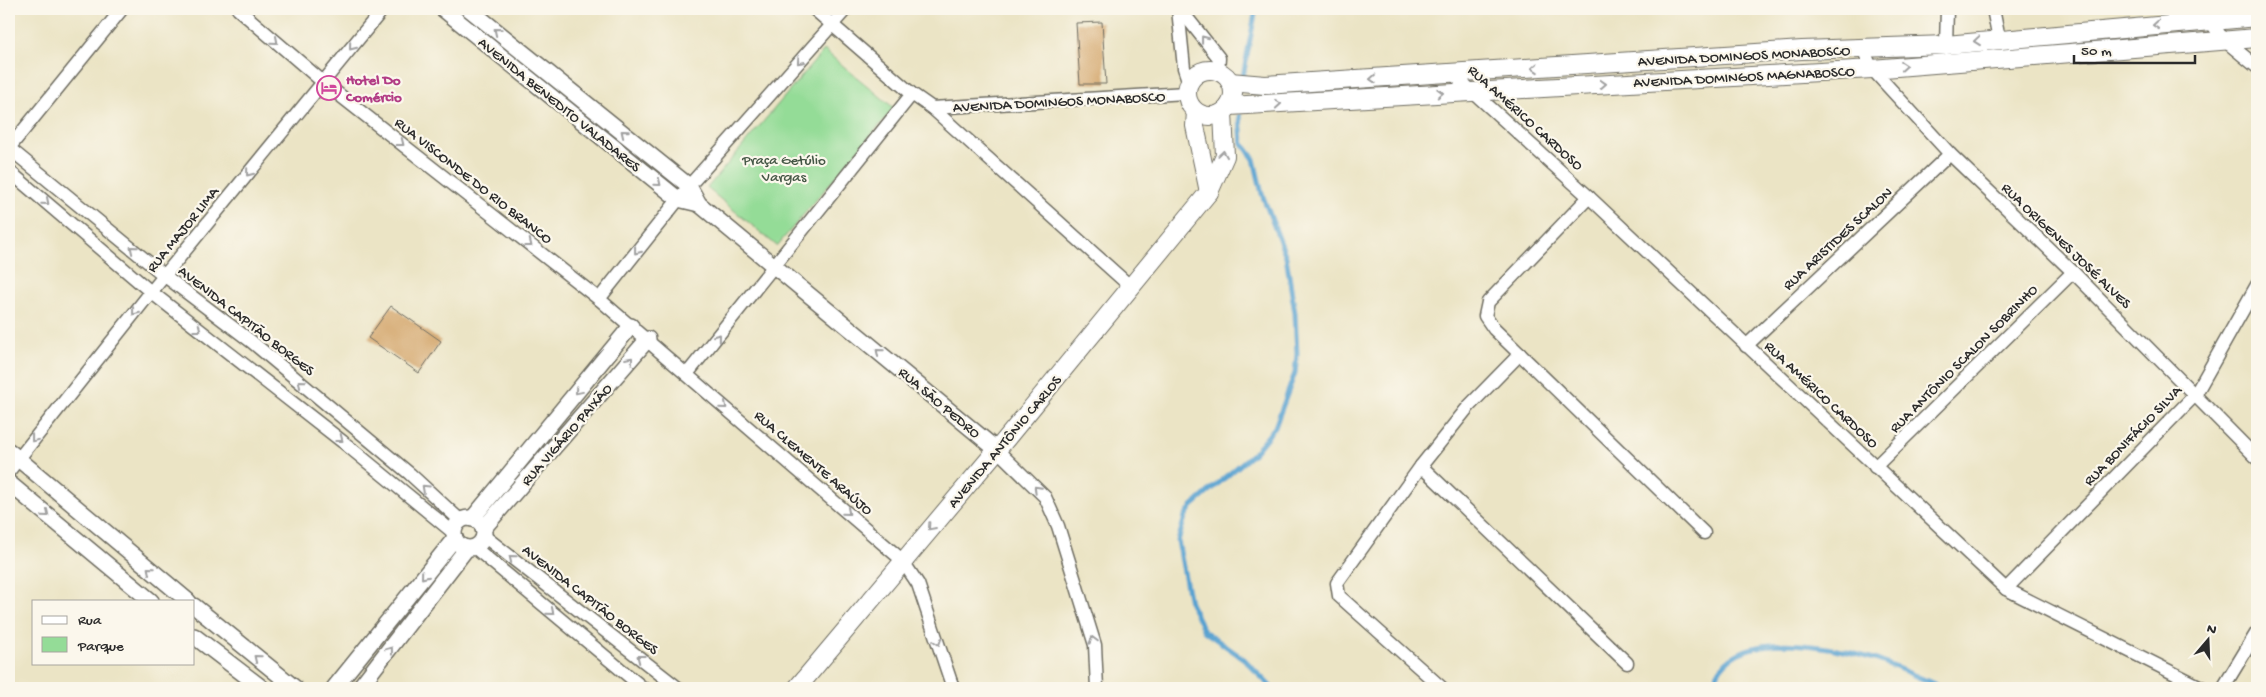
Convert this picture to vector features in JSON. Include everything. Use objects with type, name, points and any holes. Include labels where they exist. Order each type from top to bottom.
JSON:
[{"type":"main road","name":"AVENIDA DOMINGOS MONABOSCO","points":[[1224,77],[1265,85],[1802,50],[1946,45],[2257,17]]},
{"type":"main road","name":"AVENIDA DOMINGOS MAGNABOSCO","points":[[1226,109],[1473,92],[1872,69],[2223,39],[2257,38]]},
{"type":"main road","points":[[1212,70],[1224,77],[1233,94],[1226,109],[1210,117],[1196,112],[1187,100],[1187,88],[1198,73],[1212,70]]},
{"type":"main road","name":"AVENIDA ANTÔNIO CARLOS","points":[[797,688],[902,560],[997,450],[1209,192],[1224,156],[1226,109]]},
{"type":"main road","points":[[1196,112],[1195,126],[1209,192]]},
{"type":"street","points":[[9,148],[122,9]]},
{"type":"street","name":"RUA VISCONDE DO RIO BRANCO","points":[[238,9],[323,82],[599,299]]},
{"type":"street","name":"RUA MAJOR LIMA","points":[[9,471],[14,455],[165,276],[383,9]]},
{"type":"street","name":"AVENIDA BENEDITO VALADARES","points":[[443,9],[678,199]]},
{"type":"street","name":"AVENIDA BENEDITO VALADARES","points":[[469,9],[689,186]]},
{"type":"street","points":[[814,9],[912,94],[932,108],[1131,287]]},
{"type":"street","points":[[599,299],[689,186],[846,9]]},
{"type":"street","points":[[1179,9],[1219,58],[1224,77]]},
{"type":"street","points":[[1179,9],[1187,88]]},
{"type":"street","points":[[1946,45],[1947,9]]},
{"type":"street","points":[[1994,9],[1999,39]]},
{"type":"street","points":[[2210,21],[2223,39],[2257,67]]},
{"type":"street","name":"RUA ORIGENES JOSÉ ALVES","points":[[1863,49],[1872,69],[1950,154],[2074,272],[2257,458]]},
{"type":"street","name":"RUA AMÉRICO CARDOSO","points":[[1453,74],[1589,197],[2006,588],[2203,688]]},
{"type":"street","name":"AVENIDA DOMINGOS MONABOSCO","points":[[932,108],[1187,88]]},
{"type":"street","points":[[687,374],[912,94]]},
{"type":"street","name":"AVENIDA CAPITÃO BORGES","points":[[9,148],[165,276],[260,348],[410,474],[469,534]]},
{"type":"street","name":"RUA ARISTIDES SCALON","points":[[1746,346],[1950,154]]},
{"type":"street","name":"AVENIDA CAPITÃO BORGES","points":[[9,171],[151,292],[343,442],[678,688]]},
{"type":"street","name":"RUA SÃO PEDRO","points":[[689,186],[699,204],[997,450],[1045,497],[1058,526],[1095,645],[1097,688]]},
{"type":"street","points":[[1589,197],[1488,302],[1485,316],[1488,323],[1704,533]]},
{"type":"street","name":"RUA SÃO PEDRO","points":[[678,199],[699,204]]},
{"type":"street","name":"RUA ANTÔNIO SCALON SOBRINHO","points":[[1876,467],[2074,272]]},
{"type":"street","name":"RUA BONIFÁCIO SILVA","points":[[2006,588],[2195,395],[2257,285]]},
{"type":"street","name":"RUA CLEMENTE ARAÚJO","points":[[599,299],[648,339],[902,560],[918,584],[953,688]]},
{"type":"street","name":"RUA VIGÁRIO PAIXÃO","points":[[360,688],[469,534],[631,326]]},
{"type":"street","name":"RUA VIGÁRIO PAIXÃO","points":[[334,688],[469,534],[648,339]]},
{"type":"street","points":[[1442,688],[1339,596],[1337,587],[1340,578],[1421,466],[1469,406],[1520,354]]},
{"type":"street","points":[[14,455],[187,600]]},
{"type":"street","points":[[1421,466],[1627,663]]},
{"type":"street","points":[[9,483],[149,600]]},
{"type":"street","points":[[469,534],[643,688]]},
{"type":"street","points":[[102,561],[118,542]]},
{"type":"street","points":[[195,607],[295,688]]},
{"type":"street","points":[[215,623],[197,638],[262,688]]},
{"type":"street","points":[[2223,688],[2257,632]]},
{"type":"green space","name":"Praça Getúlio Vargas","points":[[824,50],[894,108],[777,246],[707,188]]},
{"type":"building","points":[[1102,22],[1106,84],[1080,84],[1076,23]]},
{"type":"building","points":[[391,306],[441,341],[419,373],[368,338]]},
{"type":"waterway","points":[[1243,76],[1256,9]]},
{"type":"waterway","points":[[1240,116],[1242,143],[1254,159],[1262,194],[1286,257],[1295,313],[1297,354],[1295,373],[1275,427],[1255,452],[1192,506],[1185,517],[1178,541],[1190,603],[1204,631],[1244,659],[1272,688]]},
{"type":"waterway","points":[[1710,688],[1721,668],[1734,656],[1752,648],[1793,644],[1816,646],[1857,654],[1892,666],[1944,688]]},
{"type":"place","name":"Hotel Do Comércio","points":[[329,88]]}]
